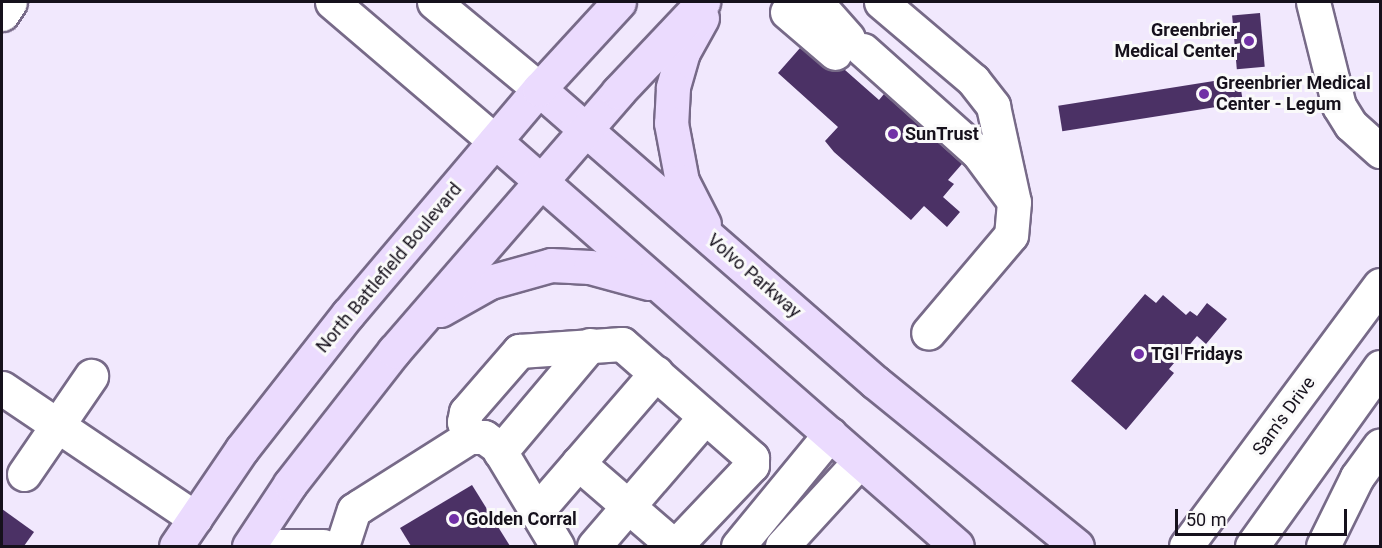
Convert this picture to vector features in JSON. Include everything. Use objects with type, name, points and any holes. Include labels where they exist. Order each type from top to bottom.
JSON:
[{"type":"main road","name":"North Battlefield Boulevard","points":[[176,546],[242,449],[348,314],[539,89],[619,2]]},
{"type":"main road","points":[[249,546],[290,484],[415,327],[586,129],[703,2]]},
{"type":"main road","points":[[710,2],[683,52],[673,88],[671,123],[682,181],[712,239]]},
{"type":"main road","name":"Volvo Parkway","points":[[539,89],[888,393],[1077,546]]},
{"type":"main road","points":[[495,141],[957,546]]},
{"type":"main road","points":[[415,327],[490,282],[551,265],[590,267],[661,286]]},
{"type":"street","points":[[2,14],[10,2]]},
{"type":"street","points":[[332,2],[495,141]]},
{"type":"street","name":"Volvo Parkway","points":[[434,2],[539,89]]},
{"type":"street","points":[[881,2],[973,80],[993,106],[1014,202],[1011,235],[928,333]]},
{"type":"street","points":[[1312,2],[1339,106],[1351,125],[1380,151]]},
{"type":"street","points":[[800,7],[849,52],[892,78],[978,153],[1014,202]]},
{"type":"street","name":"Sam's Drive","points":[[1186,546],[1380,285]]},
{"type":"street","points":[[469,437],[464,422],[466,412],[519,351],[622,344],[753,462],[674,546],[578,464]]},
{"type":"street","points":[[500,452],[590,345]]},
{"type":"street","points":[[1252,546],[1380,367]]},
{"type":"street","points":[[536,512],[656,373]]},
{"type":"street","points":[[24,474],[91,376]]},
{"type":"street","points":[[2,388],[195,518]]},
{"type":"street","points":[[594,546],[705,417]]},
{"type":"street","points":[[738,546],[830,434]]},
{"type":"street","points":[[342,546],[354,510],[469,437],[484,437],[500,452],[557,546]]},
{"type":"street","points":[[1323,546],[1357,477],[1380,446]]},
{"type":"street","points":[[782,546],[860,461]]},
{"type":"street","points":[[280,546],[322,546]]},
{"type":"building","name":"Greenbrier Medical Center","points":[[1260,13],[1265,67],[1237,69],[1232,15]]},
{"type":"building","name":"SunTrust","points":[[800,48],[831,71],[842,70],[850,64],[845,70],[879,100],[884,94],[962,164],[948,180],[954,184],[943,197],[960,212],[947,227],[924,206],[911,220],[834,152],[825,141],[838,127],[778,73]]},
{"type":"building","points":[[1239,77],[1243,103],[1062,131],[1058,106]]},
{"type":"building","name":"TGI Fridays","points":[[1145,294],[1156,303],[1163,295],[1186,315],[1190,311],[1197,316],[1207,303],[1227,319],[1206,344],[1197,336],[1169,369],[1174,373],[1126,430],[1071,381]]},
{"type":"building","name":"Golden Corral","points":[[472,485],[510,546],[411,546],[400,528]]},
{"type":"building","points":[[2,509],[34,532],[24,546],[2,546]]},
{"type":"place","name":"Greenbrier Medical Center","points":[[1249,41]]},
{"type":"place","name":"Greenbrier Medical Center - Legum","points":[[1204,94]]},
{"type":"place","name":"SunTrust","points":[[893,134]]},
{"type":"place","name":"TGI Fridays","points":[[1139,354]]},
{"type":"place","name":"Golden Corral","points":[[454,519]]}]
